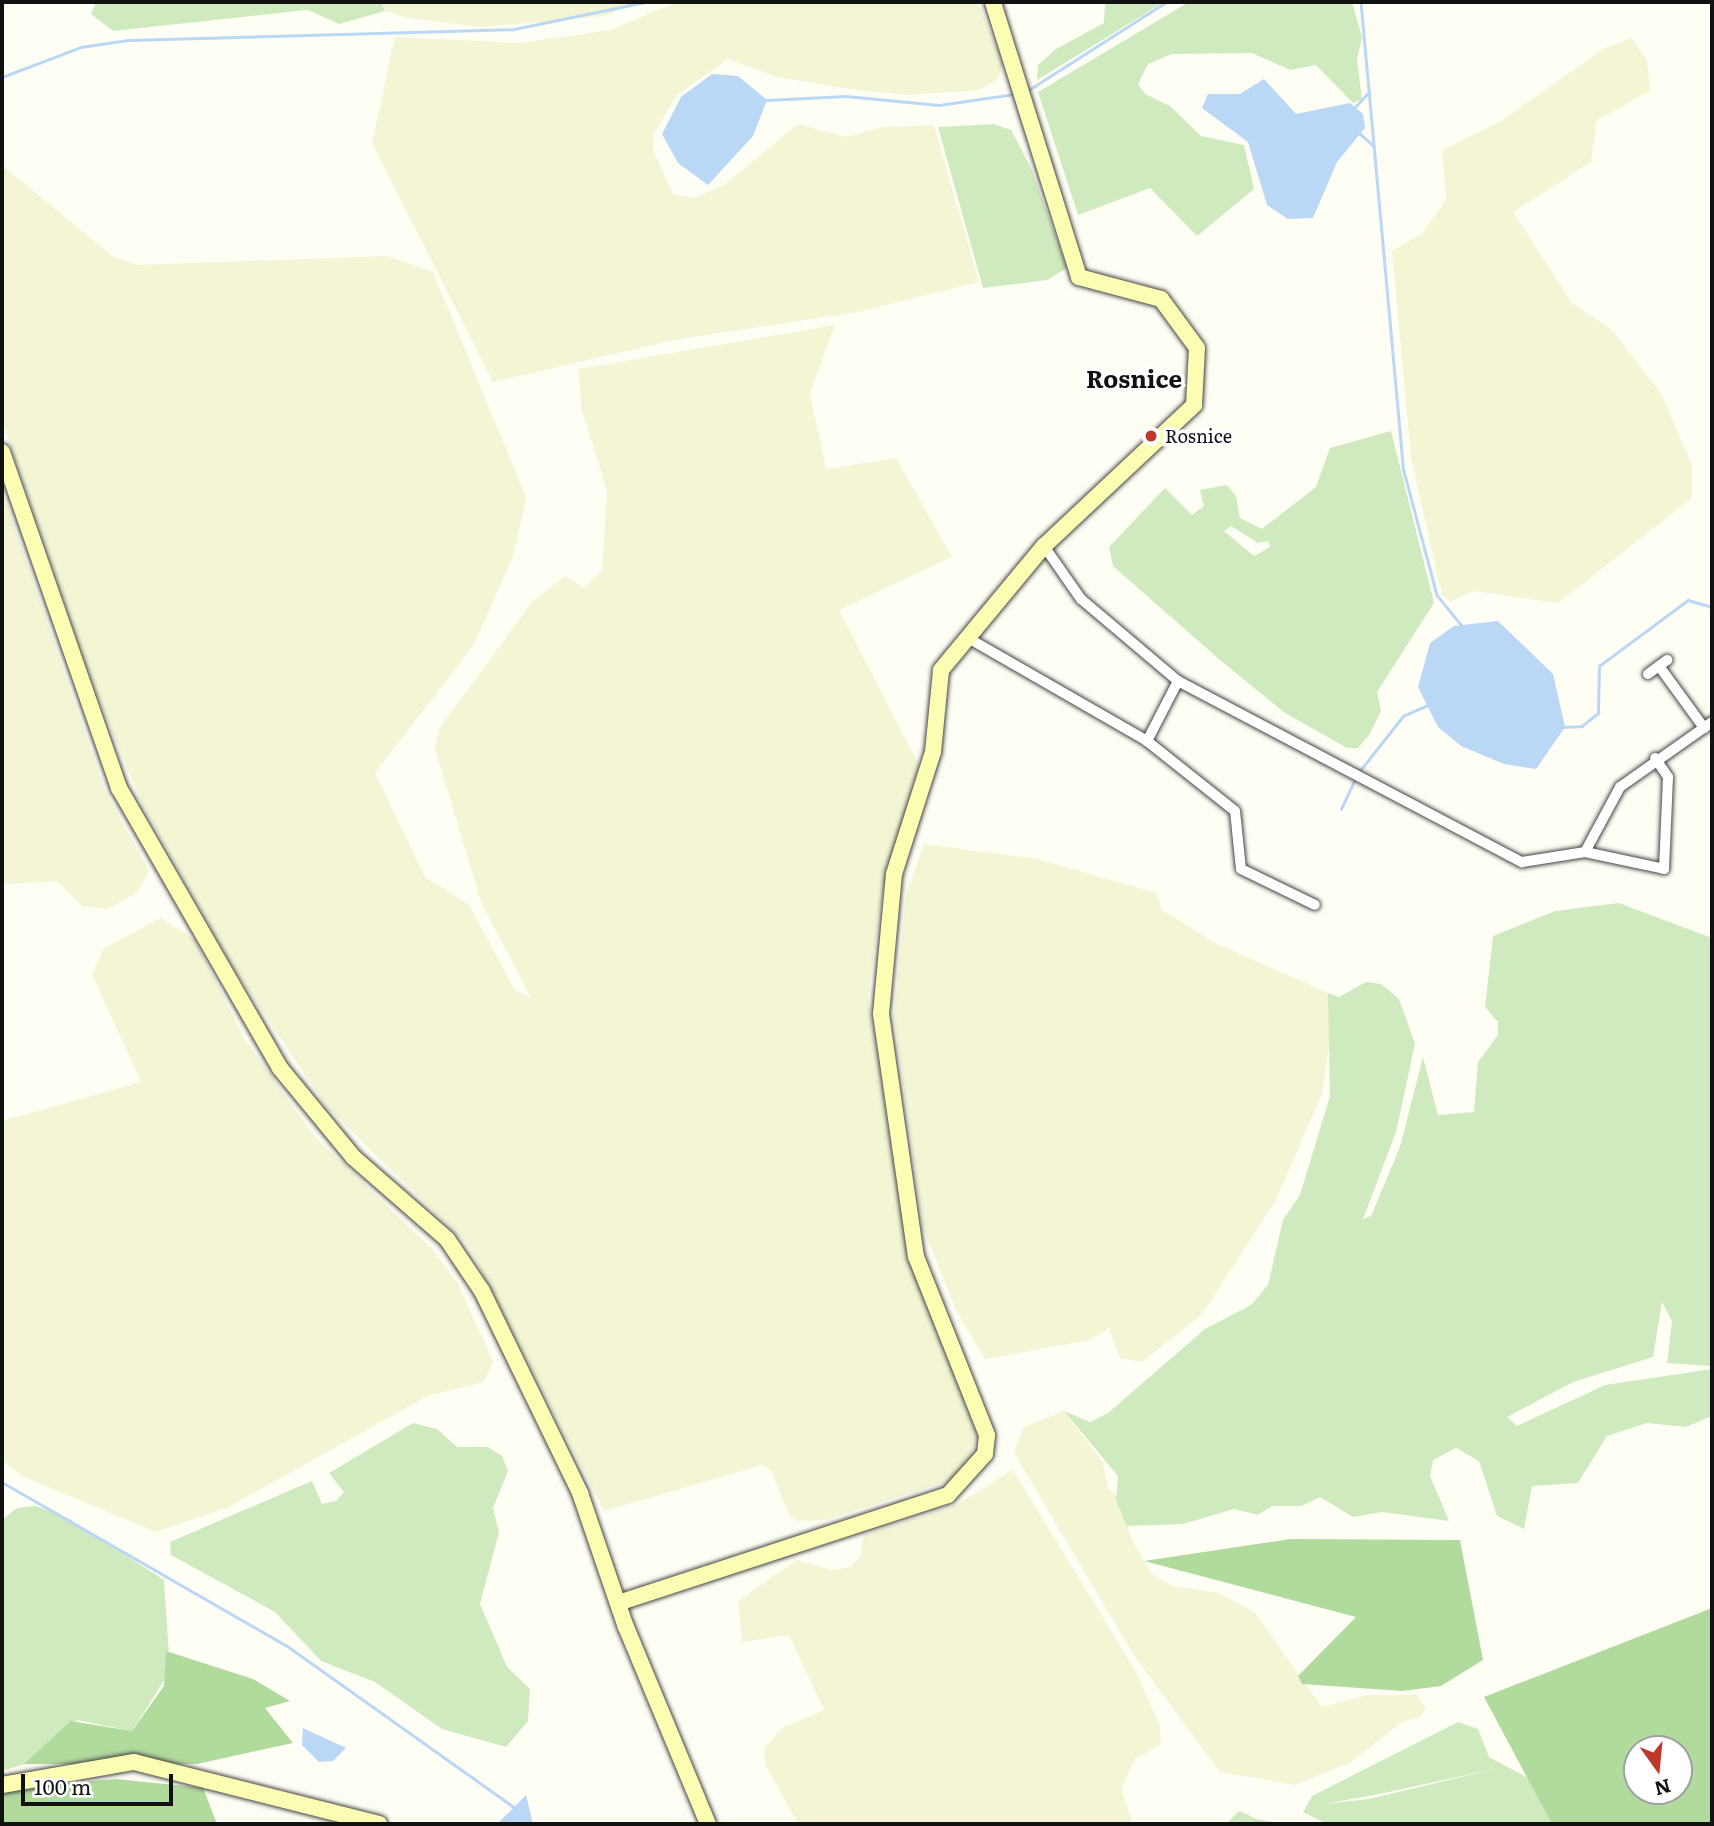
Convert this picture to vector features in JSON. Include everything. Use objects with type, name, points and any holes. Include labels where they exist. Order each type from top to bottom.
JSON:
[{"type":"street","points":[[618,1603],[948,1495],[985,1454],[987,1435],[916,1257],[881,1014],[894,874],[933,752],[942,670],[1044,546],[1194,405],[1197,348],[1161,299],[1079,277],[993,2]]},
{"type":"street","points":[[2,452],[119,788],[280,1068],[352,1157],[447,1239],[482,1291],[580,1493],[618,1603],[708,1824]]},
{"type":"street","points":[[1044,546],[1081,599],[1178,681],[1522,862],[1585,852],[1664,869],[1670,797],[1668,777],[1655,758]]},
{"type":"street","points":[[968,638],[1147,741],[1235,811],[1241,869],[1315,905]]},
{"type":"street","points":[[1585,852],[1620,786],[1655,758],[1708,725],[1663,663],[1648,674]]},
{"type":"street","points":[[1147,741],[1178,681]]},
{"type":"street","points":[[2,1785],[134,1762],[379,1824]]},
{"type":"green space","points":[[96,2],[381,2],[385,11],[339,24],[308,10],[113,31],[91,14]]},
{"type":"green space","points":[[381,2],[641,2],[604,16],[482,27],[408,18],[385,11]]},
{"type":"green space","points":[[677,2],[978,2],[1003,64],[997,80],[979,90],[907,95],[856,90],[777,77],[728,59],[677,95],[654,133],[653,150],[673,194],[694,198],[723,186],[798,124],[846,137],[883,127],[934,125],[979,282],[858,312],[674,340],[493,382],[372,143],[395,37],[521,43],[610,30]]},
{"type":"green space","points":[[1105,2],[1164,2],[1037,80],[1038,65],[1056,49],[1104,23]]},
{"type":"green space","points":[[1189,2],[1352,2],[1362,37],[1357,60],[1362,99],[1353,103],[1316,65],[1290,70],[1252,53],[1172,54],[1148,64],[1138,84],[1145,94],[1170,106],[1201,136],[1244,145],[1254,189],[1197,236],[1150,188],[1078,215],[1038,92]]},
{"type":"green space","points":[[1631,38],[1647,60],[1650,91],[1597,120],[1591,162],[1513,212],[1572,303],[1612,330],[1661,393],[1692,465],[1692,498],[1558,603],[1474,591],[1451,601],[1442,595],[1411,458],[1392,251],[1422,233],[1446,200],[1442,150],[1501,121],[1605,48]]},
{"type":"green space","points":[[994,124],[1011,130],[1031,168],[1067,268],[1047,280],[983,288],[938,127]]},
{"type":"green space","points":[[2,165],[112,256],[137,265],[387,256],[433,272],[526,497],[513,557],[473,646],[375,773],[425,877],[469,905],[515,990],[531,998],[481,902],[435,749],[439,729],[532,602],[565,576],[584,588],[602,570],[607,491],[581,408],[579,369],[835,325],[810,393],[826,469],[896,458],[952,557],[839,610],[919,765],[882,895],[868,997],[908,1252],[977,1429],[971,1462],[955,1479],[825,1520],[798,1521],[789,1515],[771,1471],[762,1465],[604,1511],[468,1245],[326,1106],[232,966],[143,806],[89,675],[2,420]]},
{"type":"green space","points":[[1391,431],[1434,603],[1377,692],[1381,711],[1369,735],[1358,748],[1347,748],[1285,713],[1113,566],[1109,547],[1165,488],[1192,515],[1204,506],[1200,490],[1227,485],[1236,496],[1240,518],[1262,529],[1316,487],[1330,448]],"holes":[[[1231,526],[1258,543],[1268,541],[1270,547],[1254,556],[1224,531]]]},
{"type":"green space","points":[[2,491],[105,791],[149,871],[138,892],[107,909],[82,906],[57,881],[2,884]]},
{"type":"green space","points":[[924,844],[1037,859],[1156,893],[1162,910],[1215,943],[1328,993],[1333,1017],[1322,1094],[1275,1202],[1202,1314],[1142,1362],[1120,1358],[1109,1328],[1090,1340],[985,1359],[956,1310],[923,1228],[894,1016],[906,895]]},
{"type":"green space","points":[[1619,903],[1712,938],[1712,1366],[1667,1363],[1672,1321],[1662,1302],[1653,1357],[1573,1382],[1507,1417],[1517,1426],[1605,1385],[1712,1369],[1712,1416],[1686,1427],[1647,1423],[1607,1436],[1578,1483],[1532,1486],[1524,1529],[1497,1516],[1479,1461],[1456,1448],[1433,1460],[1430,1476],[1449,1521],[1382,1512],[1353,1517],[1320,1497],[1301,1506],[1272,1506],[1258,1515],[1234,1509],[1183,1524],[1127,1526],[1116,1501],[1118,1476],[1064,1411],[1090,1422],[1108,1413],[1205,1329],[1251,1305],[1268,1285],[1283,1220],[1300,1195],[1330,1096],[1328,993],[1339,997],[1366,982],[1381,984],[1399,999],[1415,1044],[1396,1132],[1363,1219],[1371,1216],[1400,1147],[1423,1057],[1438,1115],[1474,1112],[1478,1062],[1498,1035],[1498,1022],[1485,1007],[1493,936],[1555,911]]},
{"type":"green space","points":[[161,918],[195,940],[244,1038],[314,1136],[432,1249],[457,1282],[493,1361],[484,1382],[427,1396],[229,1507],[156,1532],[24,1477],[2,1460],[2,1121],[141,1082],[92,974],[104,948]]},
{"type":"green space","points":[[1064,1411],[1103,1463],[1108,1488],[1118,1497],[1133,1542],[1152,1574],[1172,1586],[1219,1593],[1255,1613],[1322,1707],[1367,1695],[1417,1695],[1426,1708],[1420,1717],[1402,1722],[1351,1762],[1295,1785],[1220,1772],[1135,1657],[1014,1453],[1024,1427]]},
{"type":"green space","points":[[413,1423],[437,1429],[457,1447],[488,1447],[502,1456],[508,1471],[493,1508],[499,1532],[480,1604],[507,1667],[530,1689],[528,1721],[506,1747],[442,1729],[375,1682],[321,1661],[275,1612],[171,1555],[170,1542],[312,1481],[322,1504],[336,1501],[344,1492],[329,1473]]},
{"type":"green space","points":[[1013,1470],[1135,1670],[1160,1726],[1161,1744],[1135,1759],[1121,1789],[1133,1824],[798,1824],[766,1766],[764,1748],[782,1728],[824,1710],[789,1635],[742,1642],[738,1601],[797,1560],[832,1570],[850,1567],[861,1556],[864,1535],[956,1505]]},
{"type":"green space","points":[[36,1506],[68,1518],[164,1580],[170,1671],[132,1731],[77,1720],[24,1764],[2,1771],[2,1520],[17,1508]]},
{"type":"green space","points":[[1291,1539],[1460,1540],[1483,1660],[1441,1686],[1402,1691],[1302,1684],[1298,1676],[1356,1617],[1144,1561]]},
{"type":"green space","points":[[1712,1608],[1712,1824],[1552,1824],[1484,1697]]},
{"type":"green space","points":[[166,1651],[253,1679],[290,1701],[265,1708],[293,1743],[197,1764],[24,1764],[71,1721],[132,1731],[164,1686]]},
{"type":"green space","points":[[1458,1722],[1478,1729],[1489,1757],[1528,1778],[1552,1824],[1327,1824],[1303,1812],[1312,1796]],"holes":[[[1499,1768],[1369,1799],[1325,1804]]]},
{"type":"green space","points":[[116,1779],[203,1788],[217,1824],[2,1824],[2,1789]]},
{"type":"green space","points":[[1239,1811],[1257,1819],[1282,1824],[1226,1824]]},
{"type":"water","points":[[712,74],[738,76],[767,100],[753,136],[708,185],[678,163],[662,134],[681,97]]},
{"type":"water","points":[[1264,79],[1296,114],[1350,103],[1363,114],[1365,128],[1337,162],[1313,218],[1288,219],[1267,205],[1248,142],[1202,108],[1208,94],[1240,94]]},
{"type":"water","points":[[1498,621],[1553,674],[1565,727],[1536,769],[1504,764],[1461,746],[1438,727],[1418,687],[1430,643],[1454,626]]},
{"type":"water","points":[[303,1728],[346,1748],[333,1761],[319,1762],[302,1745]]},
{"type":"water","points":[[526,1795],[533,1824],[497,1824]]},
{"type":"waterway","points":[[2,77],[81,47],[129,40],[514,29],[646,2]]},
{"type":"waterway","points":[[1027,91],[1166,2]]},
{"type":"waterway","points":[[1361,2],[1404,471],[1437,595],[1463,627]]},
{"type":"waterway","points":[[1354,108],[1369,92]]},
{"type":"waterway","points":[[767,100],[846,96],[939,105],[1014,94]]},
{"type":"waterway","points":[[1358,132],[1374,146]]},
{"type":"waterway","points":[[1564,727],[1582,726],[1598,713],[1599,666],[1688,600],[1712,607]]},
{"type":"waterway","points":[[1359,772],[1403,716],[1428,705]]},
{"type":"waterway","points":[[1341,809],[1356,777]]},
{"type":"waterway","points":[[2,1482],[286,1645],[514,1807]]},
{"type":"place","name":"Rosnice","points":[[1151,436]]},
{"type":"district","name":"Rosnice","points":[[1134,378]]}]
